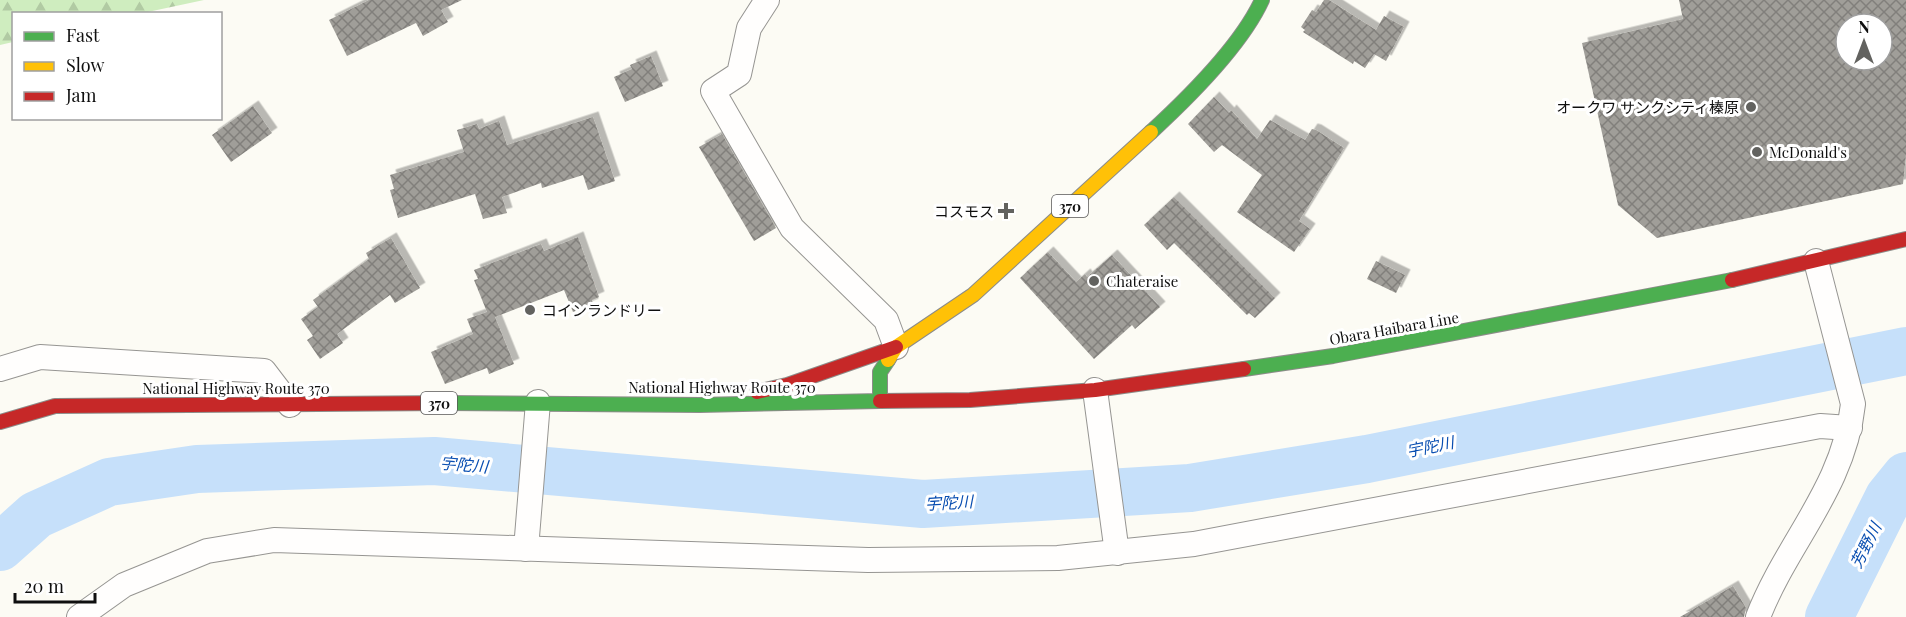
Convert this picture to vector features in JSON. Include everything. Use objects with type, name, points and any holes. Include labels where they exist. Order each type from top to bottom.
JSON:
[{"type":"main road","name":"370","points":[[880,401],[880,372],[896,347],[973,296],[1175,110],[1251,24],[1262,0]]},
{"type":"main road","name":"Obara Haibara Line","points":[[880,401],[970,400],[1095,390],[1334,356],[1699,288],[1906,239]]},
{"type":"main road","points":[[700,405],[787,385],[896,347]]},
{"type":"main road","name":"National Highway Route 370","points":[[0,422],[55,406],[290,405],[537,412],[880,401]]},
{"type":"street","points":[[767,0],[749,28],[739,74],[713,91],[792,228],[886,320],[896,347]]},
{"type":"street","points":[[1758,617],[1840,464],[1850,428],[1853,404],[1816,261]]},
{"type":"street","points":[[0,369],[40,357],[264,371],[290,405]]},
{"type":"street","points":[[1095,390],[1116,548]]},
{"type":"street","points":[[526,544],[537,412]]},
{"type":"street","points":[[79,617],[124,585],[207,551],[274,540],[526,544],[868,560],[1058,558],[1116,548],[1194,544],[1820,426],[1850,428]]},
{"type":"green space","points":[[0,0],[204,0],[148,12],[12,12],[12,42],[0,45]]},
{"type":"building","points":[[369,0],[462,0],[441,10],[448,22],[423,36],[416,23],[347,56],[329,20]]},
{"type":"building","points":[[1324,0],[1329,0],[1376,30],[1384,16],[1404,27],[1386,61],[1374,54],[1365,68],[1354,61],[1353,64],[1303,32],[1305,30],[1301,27],[1312,10],[1316,12]]},
{"type":"building","name":"オークワ サンクシティ榛原","points":[[1679,0],[1906,0],[1906,154],[1903,184],[1657,238],[1618,205],[1582,43],[1683,19]]},
{"type":"building","points":[[651,56],[663,86],[625,102],[614,77],[632,69],[630,65]]},
{"type":"building","points":[[1214,97],[1229,113],[1231,110],[1257,139],[1270,120],[1305,140],[1312,129],[1316,130],[1344,148],[1299,221],[1310,229],[1294,252],[1237,212],[1262,175],[1222,145],[1214,152],[1188,124]]},
{"type":"building","points":[[253,106],[272,133],[231,162],[212,135]]},
{"type":"building","points":[[593,117],[615,181],[588,190],[583,175],[542,188],[541,183],[502,197],[507,213],[483,219],[475,194],[398,218],[390,190],[394,189],[390,175],[464,152],[457,130],[477,124],[479,129],[499,121],[507,145]]},
{"type":"building","points":[[722,134],[776,228],[754,241],[699,147]]},
{"type":"building","points":[[1174,197],[1275,298],[1255,318],[1249,313],[1247,315],[1174,243],[1167,250],[1144,225]]},
{"type":"building","points":[[578,237],[599,297],[592,300],[593,304],[573,312],[564,290],[495,317],[514,364],[489,374],[487,368],[445,384],[431,352],[473,334],[467,319],[487,312],[474,280],[478,279],[474,270],[541,244],[544,251]]},
{"type":"building","points":[[391,238],[420,288],[395,303],[390,295],[337,334],[343,343],[320,359],[307,340],[313,336],[301,319],[318,307],[313,300],[369,259],[366,253]]},
{"type":"building","points":[[1048,252],[1076,282],[1085,274],[1087,277],[1112,255],[1160,307],[1135,329],[1132,325],[1094,359],[1020,278]]},
{"type":"building","points":[[1376,261],[1405,275],[1396,293],[1367,279]]},
{"type":"building","points":[[1733,586],[1746,608],[1744,617],[1680,617]]},
{"type":"waterway","name":"宇陀川","points":[[0,547],[36,515],[109,482],[197,469],[434,461],[923,504],[1190,488],[1367,459],[1906,351]]},
{"type":"waterway","name":"芳野川","points":[[1829,617],[1889,497],[1906,476]]},
{"type":"traffic: fast","points":[[1151,132],[1181,104],[1227,53],[1253,17],[1262,0]]},
{"type":"traffic: fast","points":[[1244,369],[1333,356],[1732,280]]},
{"type":"traffic: fast","points":[[447,403],[700,405],[880,401],[880,372],[888,360]]},
{"type":"traffic: slow","points":[[888,360],[896,347],[973,295],[1151,132]]},
{"type":"traffic: jam","points":[[1732,280],[1906,239]]},
{"type":"traffic: jam","points":[[757,392],[787,385],[896,347]]},
{"type":"traffic: jam","points":[[880,401],[970,400],[1095,390],[1244,369]]},
{"type":"traffic: jam","points":[[0,422],[55,406],[447,403]]},
{"type":"place","name":"オークワ サンクシティ榛原","points":[[1751,107]]},
{"type":"place","name":"McDonald's","points":[[1757,152]]},
{"type":"place","name":"コスモス","points":[[1006,211]]},
{"type":"place","name":"Chateraise","points":[[1094,281]]},
{"type":"place","name":"コインランドリー","points":[[530,310]]}]
